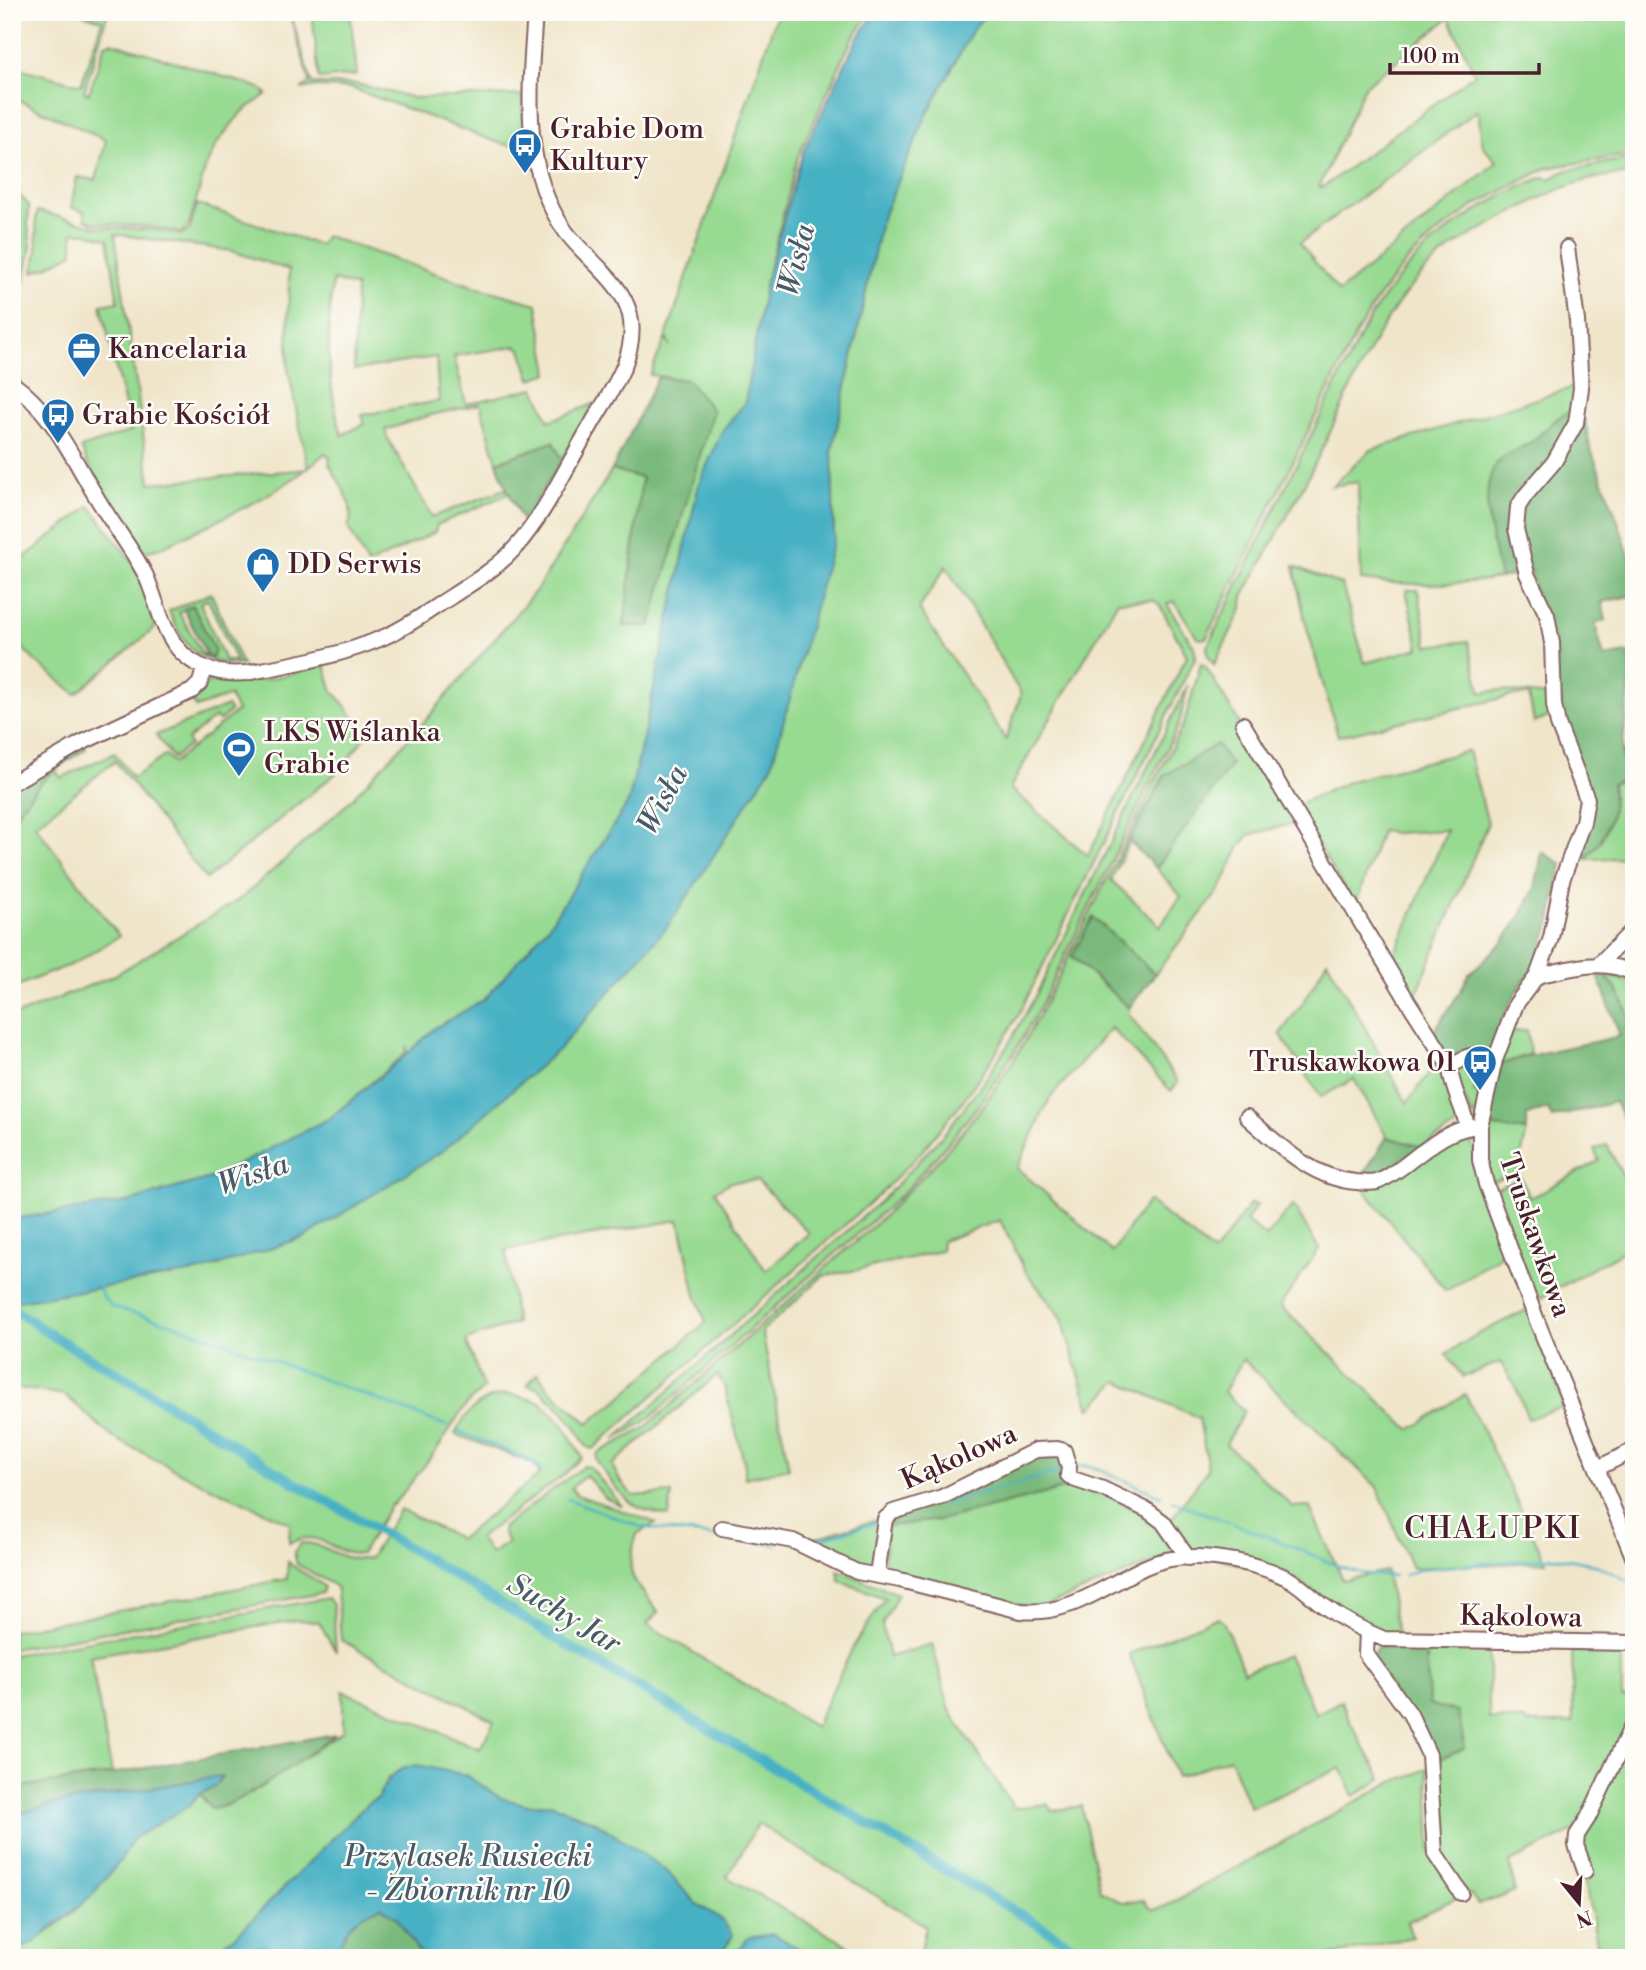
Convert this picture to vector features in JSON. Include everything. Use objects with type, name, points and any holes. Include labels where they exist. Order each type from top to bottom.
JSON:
[{"type":"street","points":[[12,383],[33,399],[54,424],[95,495],[139,562],[172,639],[184,655],[204,668],[229,674],[246,673],[359,647],[406,626],[481,577],[514,549],[537,519],[624,366],[632,333],[626,303],[611,281],[566,231],[538,178],[532,132],[535,12]]},
{"type":"street","name":"Truskawkowa","points":[[1567,248],[1577,321],[1581,388],[1576,423],[1554,462],[1535,482],[1518,507],[1516,529],[1527,574],[1547,615],[1552,643],[1554,705],[1558,724],[1587,799],[1583,822],[1562,880],[1551,938],[1537,976],[1516,1004],[1473,1126],[1486,1184],[1634,1559]]},
{"type":"street","points":[[12,783],[81,743],[192,691],[200,682],[204,668]]},
{"type":"street","points":[[1243,724],[1400,989],[1450,1067],[1451,1080],[1473,1126],[1450,1133],[1387,1178],[1374,1183],[1342,1181],[1311,1168],[1247,1117]]},
{"type":"street","points":[[1598,965],[1634,929]]},
{"type":"street","points":[[1537,976],[1598,965],[1625,969],[1634,974]]},
{"type":"street","points":[[1450,1067],[1467,1055],[1495,1060]]},
{"type":"street","name":"Kąkolowa","points":[[877,1576],[885,1519],[893,1512],[942,1497],[1036,1450],[1064,1451],[1069,1468],[1068,1475],[1147,1510],[1163,1522],[1188,1558]]},
{"type":"street","points":[[1598,1468],[1634,1450]]},
{"type":"street","name":"Kąkolowa","points":[[722,1528],[793,1541],[857,1572],[1021,1611],[1040,1613],[1065,1607],[1110,1587],[1145,1567],[1168,1559],[1188,1558],[1246,1564],[1287,1577],[1334,1613],[1384,1639],[1634,1643]]},
{"type":"street","points":[[1367,1632],[1366,1654],[1410,1714],[1424,1740],[1429,1755],[1435,1854],[1461,1893]]},
{"type":"street","points":[[1585,1871],[1576,1845],[1577,1836],[1634,1721]]},
{"type":"green space","points":[[75,12],[108,12],[84,92],[89,93],[105,44],[111,42],[260,88],[267,94],[241,113],[217,143],[206,166],[189,225],[182,233],[153,227],[95,223],[85,219],[85,212],[71,207],[77,177],[96,180],[106,140],[12,97],[12,66],[81,85],[102,20]]},
{"type":"green space","points":[[292,12],[312,84],[356,84],[414,98],[523,95],[523,147],[499,143],[351,88],[301,89],[308,84],[309,79],[291,19],[290,13]]},
{"type":"green space","points":[[312,12],[350,12],[357,75],[319,79]]},
{"type":"green space","points":[[778,12],[871,12],[852,39],[798,156],[765,285],[745,403],[722,431],[699,484],[629,801],[550,924],[485,999],[435,1028],[407,1054],[407,1046],[405,1054],[330,1118],[217,1176],[128,1202],[12,1219],[12,1017],[113,976],[243,897],[346,805],[427,719],[538,588],[612,470],[642,477],[624,625],[650,626],[688,380],[650,375],[665,339],[670,346],[666,337]]},
{"type":"green space","points":[[987,12],[1634,12],[1634,154],[1547,168],[1475,205],[1436,234],[1406,262],[1381,293],[1358,330],[1206,638],[1197,637],[1174,601],[1167,604],[1194,647],[1196,656],[1019,1014],[992,1059],[959,1106],[921,1152],[882,1192],[594,1448],[586,1446],[563,1411],[538,1388],[527,1385],[538,1373],[547,1387],[588,1423],[706,1322],[696,1295],[679,1220],[506,1250],[516,1323],[466,1340],[484,1389],[462,1410],[426,1463],[393,1505],[391,1504],[361,1554],[342,1551],[310,1538],[289,1543],[290,1523],[201,1483],[112,1437],[65,1395],[12,1387],[12,1302],[201,1271],[305,1237],[444,1150],[834,538],[832,451],[881,221],[925,118],[972,31]],"holes":[[[1449,18],[1475,74],[1323,187],[1319,187],[1365,86]],[[1478,110],[1484,148],[1497,162],[1339,292],[1300,243]],[[946,566],[1021,694],[1006,740],[919,609]],[[1153,600],[1159,604],[1187,656],[1088,856],[1010,788],[1118,601]],[[757,1180],[809,1233],[766,1271],[715,1191],[731,1182]]]},
{"type":"green space","points":[[1634,159],[1634,175],[1591,179],[1536,200],[1451,248],[1412,285],[1395,307],[1366,356],[1309,475],[1243,597],[1242,609],[1214,665],[1207,647],[1362,332],[1397,280],[1439,238],[1487,204],[1543,177],[1550,179],[1565,171]]},
{"type":"green space","points":[[12,188],[29,205],[31,246],[24,282],[12,288]]},
{"type":"green space","points":[[197,204],[319,245],[326,236],[476,287],[537,304],[549,373],[531,379],[521,349],[516,346],[454,356],[466,404],[534,388],[549,421],[594,404],[562,460],[553,442],[497,462],[480,404],[431,415],[385,430],[432,517],[505,489],[510,493],[437,525],[435,532],[368,565],[348,527],[351,512],[349,503],[329,464],[330,458],[325,453],[308,468],[288,368],[289,270],[232,251],[115,234],[150,483],[306,469],[246,506],[160,548],[144,552],[91,471],[81,448],[131,431],[101,305],[118,302],[108,239],[73,232],[73,253],[33,272],[37,250],[36,218],[38,211],[98,227],[154,230],[181,235],[190,229]],"holes":[[[333,280],[356,287],[354,370],[436,357],[439,401],[362,415],[365,424],[342,435],[333,397],[329,358]]]},
{"type":"green space","points":[[658,377],[688,380],[713,411],[650,626],[624,626],[642,478],[612,470]]},
{"type":"green space","points":[[1578,386],[1574,410],[1530,443],[1501,459],[1487,504],[1500,578],[1430,584],[1361,580],[1358,482],[1332,486],[1371,450]]},
{"type":"green space","points":[[1574,410],[1585,421],[1590,447],[1633,568],[1634,595],[1602,602],[1606,620],[1595,624],[1604,657],[1628,653],[1632,667],[1622,752],[1623,762],[1624,752],[1634,749],[1634,775],[1612,784],[1612,809],[1605,832],[1592,852],[1572,865],[1589,798],[1558,709],[1531,570],[1500,578],[1487,501],[1492,472],[1499,461],[1531,442],[1556,419]]},
{"type":"green space","points":[[553,442],[562,460],[523,522],[497,462]]},
{"type":"green space","points":[[90,506],[132,562],[141,579],[155,628],[76,694],[35,661],[16,641],[12,644],[12,567]]},
{"type":"green space","points":[[1294,566],[1342,585],[1365,663],[1419,648],[1406,590],[1418,590],[1428,646],[1468,641],[1481,693],[1499,690],[1547,696],[1551,716],[1534,723],[1529,695],[1512,696],[1338,736],[1305,621]]},
{"type":"green space","points":[[211,593],[242,665],[215,661],[195,652],[181,635],[169,611]],"holes":[[[208,599],[236,661],[225,661],[200,603]],[[194,606],[212,657],[202,654],[179,612]]]},
{"type":"green space","points":[[193,605],[215,651],[212,658],[207,656],[184,609]]},
{"type":"green space","points":[[1201,664],[1210,674],[1299,822],[1249,835],[1240,846],[1220,889],[1155,974],[1093,918],[1072,957],[1129,1008],[1129,1014],[1178,1082],[1171,1091],[1111,1028],[1050,1098],[1017,1168],[1112,1252],[1148,1201],[1214,1253],[1251,1203],[1257,1205],[1246,1221],[1266,1237],[1293,1205],[1319,1249],[1280,1306],[1410,1430],[1465,1394],[1546,1562],[1412,1568],[1377,1487],[1243,1359],[1224,1392],[1244,1411],[1226,1444],[1293,1507],[1309,1506],[1343,1580],[1386,1571],[1397,1633],[1364,1627],[1297,1580],[1190,1550],[1170,1521],[1208,1469],[1199,1418],[1118,1381],[1090,1409],[1061,1317],[1026,1272],[1000,1220],[942,1241],[941,1251],[823,1276],[762,1331],[789,1468],[745,1478],[745,1466],[724,1385],[717,1375],[612,1465],[633,1496],[672,1493],[669,1516],[634,1505],[619,1492],[598,1463],[598,1453],[644,1429],[883,1217],[943,1155],[984,1105],[1018,1053],[1045,1004],[1184,723]],"holes":[[[1231,765],[1156,868],[1181,896],[1160,926],[1111,880],[1165,775]]]},
{"type":"green space","points":[[325,665],[332,689],[367,734],[341,769],[206,879],[115,761],[35,825],[119,936],[77,962],[12,988],[12,820],[35,787],[54,768],[61,778],[114,753],[133,778],[166,755],[173,763],[237,711],[229,696],[196,708],[191,699],[210,681],[254,681]]},
{"type":"green space","points":[[1188,685],[1179,724],[1041,1005],[1015,1051],[978,1106],[901,1195],[649,1419],[614,1440],[886,1196],[943,1135],[983,1083],[1036,995]]},
{"type":"green space","points":[[227,706],[230,711],[219,721],[215,717],[187,740],[190,745],[173,758],[156,735]]},
{"type":"green space","points":[[1217,744],[1231,765],[1156,868],[1129,841],[1165,775]]},
{"type":"green space","points":[[84,745],[86,749],[44,779],[12,820],[12,789]]},
{"type":"green space","points":[[1468,751],[1488,823],[1413,1002],[1390,965],[1447,830],[1395,833],[1381,831],[1355,907],[1295,806],[1350,781]]},
{"type":"green space","points":[[1634,775],[1634,825],[1629,827],[1629,858],[1586,859],[1608,825],[1612,807],[1612,784]]},
{"type":"green space","points":[[1542,852],[1562,864],[1551,921],[1534,973],[1523,981],[1509,1005],[1491,1051],[1469,1051],[1448,1060],[1433,1033],[1469,974],[1502,943],[1519,919],[1535,888]]},
{"type":"green space","points":[[1093,917],[1155,974],[1129,1008],[1072,956]]},
{"type":"green space","points":[[1327,960],[1407,1103],[1439,1060],[1445,1067],[1463,1122],[1422,1147],[1387,1137],[1354,1079],[1321,1097],[1280,1034],[1305,1000]]},
{"type":"green space","points":[[1596,970],[1615,987],[1633,1025],[1626,1028],[1634,1046],[1634,1139],[1615,1102],[1552,1118],[1548,1109],[1527,1115],[1527,1131],[1486,1126],[1499,1065],[1544,1052],[1620,1036]]},
{"type":"green space","points":[[1607,976],[1634,983],[1634,1046],[1626,1028],[1633,1025]]},
{"type":"green space","points":[[1527,1030],[1530,1054],[1499,1065],[1511,1032]]},
{"type":"green space","points":[[1464,1061],[1483,1063],[1486,1068],[1482,1090],[1475,1088],[1474,1092],[1481,1097],[1475,1117],[1458,1085],[1456,1070]]},
{"type":"green space","points":[[1486,1126],[1527,1131],[1517,1173],[1492,1182],[1486,1156]]},
{"type":"green space","points":[[1470,1133],[1480,1189],[1503,1251],[1446,1291],[1363,1188],[1435,1146]]},
{"type":"green space","points":[[1387,1137],[1422,1147],[1374,1178],[1361,1178]]},
{"type":"green space","points":[[1607,1145],[1634,1198],[1634,1245],[1537,1300],[1494,1189],[1521,1178],[1530,1198],[1599,1161],[1594,1150]]},
{"type":"green space","points":[[1529,1309],[1564,1406],[1528,1419],[1515,1385],[1500,1362],[1463,1377],[1446,1354],[1478,1334]]},
{"type":"green space","points":[[510,1394],[540,1402],[562,1423],[582,1457],[564,1475],[479,1538],[491,1554],[508,1542],[502,1531],[503,1527],[584,1466],[590,1467],[622,1506],[605,1498],[586,1475],[571,1488],[577,1495],[656,1523],[637,1534],[631,1560],[631,1569],[637,1584],[658,1612],[647,1624],[815,1727],[853,1647],[885,1598],[840,1581],[838,1570],[898,1594],[882,1625],[889,1657],[932,1644],[950,1711],[1014,1808],[1047,1804],[1052,1811],[1081,1806],[1100,1890],[1112,1898],[1126,1902],[1144,1900],[1154,1910],[1166,1906],[1390,1783],[1428,1769],[1431,1854],[1460,1896],[1407,1922],[1412,1937],[1318,1958],[919,1958],[926,1926],[758,1824],[727,1877],[870,1958],[815,1958],[773,1934],[737,1951],[733,1958],[710,1958],[723,1951],[720,1918],[697,1904],[664,1869],[597,1823],[552,1804],[527,1805],[501,1798],[465,1775],[416,1765],[388,1778],[377,1799],[369,1802],[235,1937],[225,1942],[222,1958],[12,1958],[12,1953],[43,1936],[71,1914],[118,1863],[133,1840],[148,1827],[183,1807],[199,1794],[212,1809],[251,1793],[343,1731],[343,1691],[480,1749],[494,1721],[341,1640],[335,1586],[297,1564],[294,1552],[301,1543],[319,1546],[350,1558],[370,1558],[400,1509],[460,1539],[540,1474],[534,1464],[455,1434],[477,1406],[500,1395]]},
{"type":"green space","points":[[1057,1451],[1075,1486],[939,1520],[887,1526],[896,1515],[1006,1467]]},
{"type":"green space","points":[[1075,1486],[1099,1490],[1161,1524],[1180,1552],[1038,1609],[883,1573],[887,1526],[939,1520]]},
{"type":"green space","points":[[876,1520],[881,1521],[876,1568],[865,1570],[805,1541]]},
{"type":"green space","points":[[288,1561],[320,1583],[324,1587],[322,1593],[12,1649],[12,1631],[287,1579]]},
{"type":"green space","points":[[328,1598],[333,1605],[336,1652],[319,1622],[297,1620],[90,1656],[112,1774],[12,1788],[12,1655]]},
{"type":"green space","points":[[1218,1617],[1224,1623],[1244,1672],[1288,1655],[1316,1714],[1341,1701],[1382,1779],[1354,1796],[1341,1768],[1250,1808],[1230,1758],[1177,1777],[1129,1654]]},
{"type":"green space","points":[[1378,1646],[1426,1647],[1429,1704],[1458,1712],[1465,1748],[1435,1761],[1371,1657]]},
{"type":"green space","points":[[1489,1646],[1489,1719],[1525,1720],[1525,1723],[1573,1723],[1572,1651],[1622,1652],[1622,1698],[1634,1697],[1634,1715],[1576,1830],[1510,1862],[1515,1892],[1478,1905],[1471,1894],[1467,1895],[1438,1851],[1426,1647]]},
{"type":"green space","points":[[1634,1728],[1634,1958],[1600,1958],[1583,1874],[1580,1843]]},
{"type":"green space","points":[[335,1734],[242,1798],[212,1809],[199,1794],[215,1787],[221,1776],[59,1803],[12,1815],[12,1788],[112,1774]]},
{"type":"green space","points":[[381,1906],[397,1918],[423,1958],[356,1958],[340,1945],[354,1920]]},
{"type":"water","name":"Wisła","points":[[876,12],[987,12],[972,31],[925,118],[881,221],[832,451],[834,538],[771,767],[669,925],[558,1050],[444,1150],[305,1237],[201,1271],[12,1302],[12,1219],[128,1202],[217,1176],[330,1118],[435,1028],[485,999],[550,924],[629,801],[699,484],[722,431],[745,403],[765,285],[803,152],[857,39]]},
{"type":"water","name":"Przylasek Rusiecki - Zbiornik nr 10","points":[[416,1765],[465,1775],[501,1798],[527,1805],[552,1804],[597,1823],[664,1869],[697,1904],[720,1918],[733,1935],[723,1951],[710,1958],[423,1958],[397,1918],[381,1907],[355,1920],[343,1937],[340,1945],[356,1958],[270,1958],[263,1945],[255,1948],[254,1958],[222,1958],[225,1942],[235,1937],[369,1802],[377,1799],[392,1776],[402,1769]]},
{"type":"water","points":[[222,1776],[215,1787],[199,1794],[190,1805],[134,1838],[121,1860],[91,1896],[35,1942],[12,1953],[12,1815],[59,1803]]},
{"type":"water","points":[[773,1934],[815,1958],[733,1958],[748,1938]]},
{"type":"waterway","points":[[98,1286],[112,1307],[243,1349],[447,1426]]},
{"type":"waterway","name":"Suchy Jar","points":[[12,1308],[48,1333],[295,1483],[416,1552],[1094,1958]]},
{"type":"waterway","points":[[458,1431],[532,1461],[542,1470]]},
{"type":"waterway","points":[[1076,1466],[1091,1466],[1161,1496]]},
{"type":"waterway","points":[[943,1504],[1065,1470]]},
{"type":"waterway","points":[[568,1499],[641,1527],[718,1537]]},
{"type":"waterway","points":[[1173,1501],[1345,1569],[1394,1576]]},
{"type":"waterway","points":[[813,1541],[878,1522]]},
{"type":"waterway","points":[[727,1537],[776,1545]]},
{"type":"waterway","points":[[1405,1575],[1421,1569],[1557,1557],[1594,1564],[1631,1582]]},
{"type":"place","name":"Grabie Dom Kultury","points":[[525,175]]},
{"type":"place","name":"Kancelaria","points":[[84,379]]},
{"type":"place","name":"Grabie Kościół","points":[[58,445]]},
{"type":"place","name":"DD Serwis","points":[[263,594]]},
{"type":"place","name":"LKS Wiślanka Grabie","points":[[239,778]]},
{"type":"place","name":"Truskawkowa 01","points":[[1480,1092]]},
{"type":"district","name":"CHAŁUPKI","points":[[1493,1529]]}]
